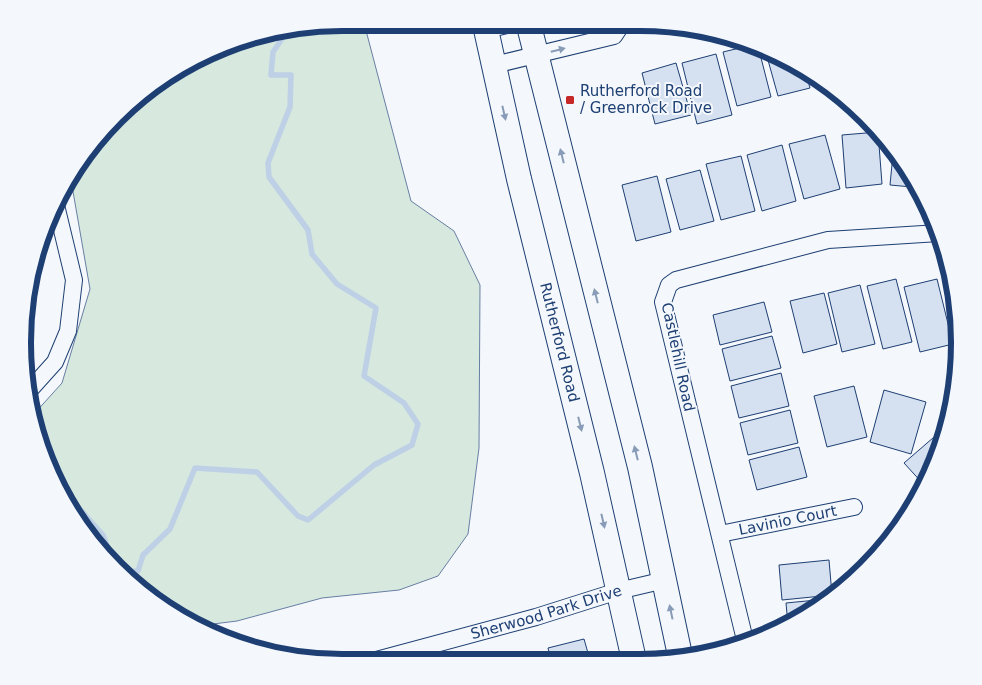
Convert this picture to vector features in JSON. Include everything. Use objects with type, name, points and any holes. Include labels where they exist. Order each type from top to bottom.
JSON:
[{"type":"main road","name":"Rutherford Road","points":[[492,31],[494,65],[598,500],[633,654]]},
{"type":"main road","points":[[530,31],[640,467],[679,651]]},
{"type":"street","points":[[494,65],[614,36],[617,31]]},
{"type":"street","points":[[34,385],[55,362],[68,332],[74,280],[58,215]]},
{"type":"street","name":"Castlehill Road","points":[[744,636],[663,302],[670,285],[676,280],[828,240],[931,234]]},
{"type":"street","name":"Lavinio Court","points":[[720,534],[854,507]]},
{"type":"street","name":"Sherwood Park Drive","points":[[399,654],[536,617],[618,591],[665,580]]},
{"type":"shaded area","points":[[366,31],[411,201],[454,231],[480,285],[479,448],[468,534],[438,576],[399,590],[322,598],[237,621],[210,624],[187,612],[137,577],[108,548],[73,498],[55,462],[39,409],[62,383],[90,289],[72,188],[108,137],[122,122],[137,108],[170,84],[205,63],[223,55],[282,37],[322,32]]},
{"type":"building","points":[[740,48],[760,56],[771,97],[737,106],[723,52]]},
{"type":"building","points":[[716,54],[732,115],[697,124],[682,63]]},
{"type":"building","points":[[768,59],[808,82],[810,88],[778,96]]},
{"type":"building","points":[[676,63],[691,115],[655,124],[642,73]]},
{"type":"building","points":[[870,133],[874,137],[879,144],[882,184],[846,188],[842,135]]},
{"type":"building","points":[[825,135],[840,189],[804,199],[789,144]]},
{"type":"building","points":[[782,145],[796,201],[762,211],[747,155]]},
{"type":"building","points":[[741,156],[755,211],[721,220],[706,164]]},
{"type":"building","points":[[892,162],[909,187],[890,185]]},
{"type":"building","points":[[700,170],[714,221],[680,230],[666,179]]},
{"type":"building","points":[[657,176],[671,232],[636,241],[622,185]]},
{"type":"building","points":[[896,279],[912,342],[883,349],[867,286]]},
{"type":"building","points":[[937,279],[951,334],[951,345],[920,352],[904,287]]},
{"type":"building","points":[[860,285],[875,344],[842,352],[828,293]]},
{"type":"building","points":[[824,293],[837,344],[803,353],[790,301]]},
{"type":"building","points":[[764,302],[772,332],[720,345],[713,315]]},
{"type":"building","points":[[772,336],[781,368],[730,381],[722,349]]},
{"type":"building","points":[[781,373],[789,406],[739,418],[731,386]]},
{"type":"building","points":[[854,386],[867,437],[827,447],[814,396]]},
{"type":"building","points":[[884,390],[926,402],[911,454],[870,442]]},
{"type":"building","points":[[790,410],[798,443],[748,455],[740,423]]},
{"type":"building","points":[[936,435],[919,480],[904,463]]},
{"type":"building","points":[[799,447],[807,477],[757,490],[749,460]]},
{"type":"building","points":[[829,560],[831,587],[819,596],[782,600],[779,565]]},
{"type":"building","points":[[813,600],[787,616],[786,603]]},
{"type":"building","points":[[584,639],[588,654],[550,654],[548,648]]},
{"type":"waterway","points":[[131,572],[138,571],[143,555],[170,529],[195,468],[257,472],[298,516],[308,520],[374,465],[412,445],[418,424],[404,403],[364,376],[376,308],[337,284],[312,254],[308,230],[269,177],[268,163],[290,107],[291,75],[271,75],[273,52],[283,37]]},
{"type":"waterway","points":[[81,511],[103,535],[108,548]]},
{"type":"place","name":"Rutherford Road / Greenrock Drive","points":[[570,100]]}]
